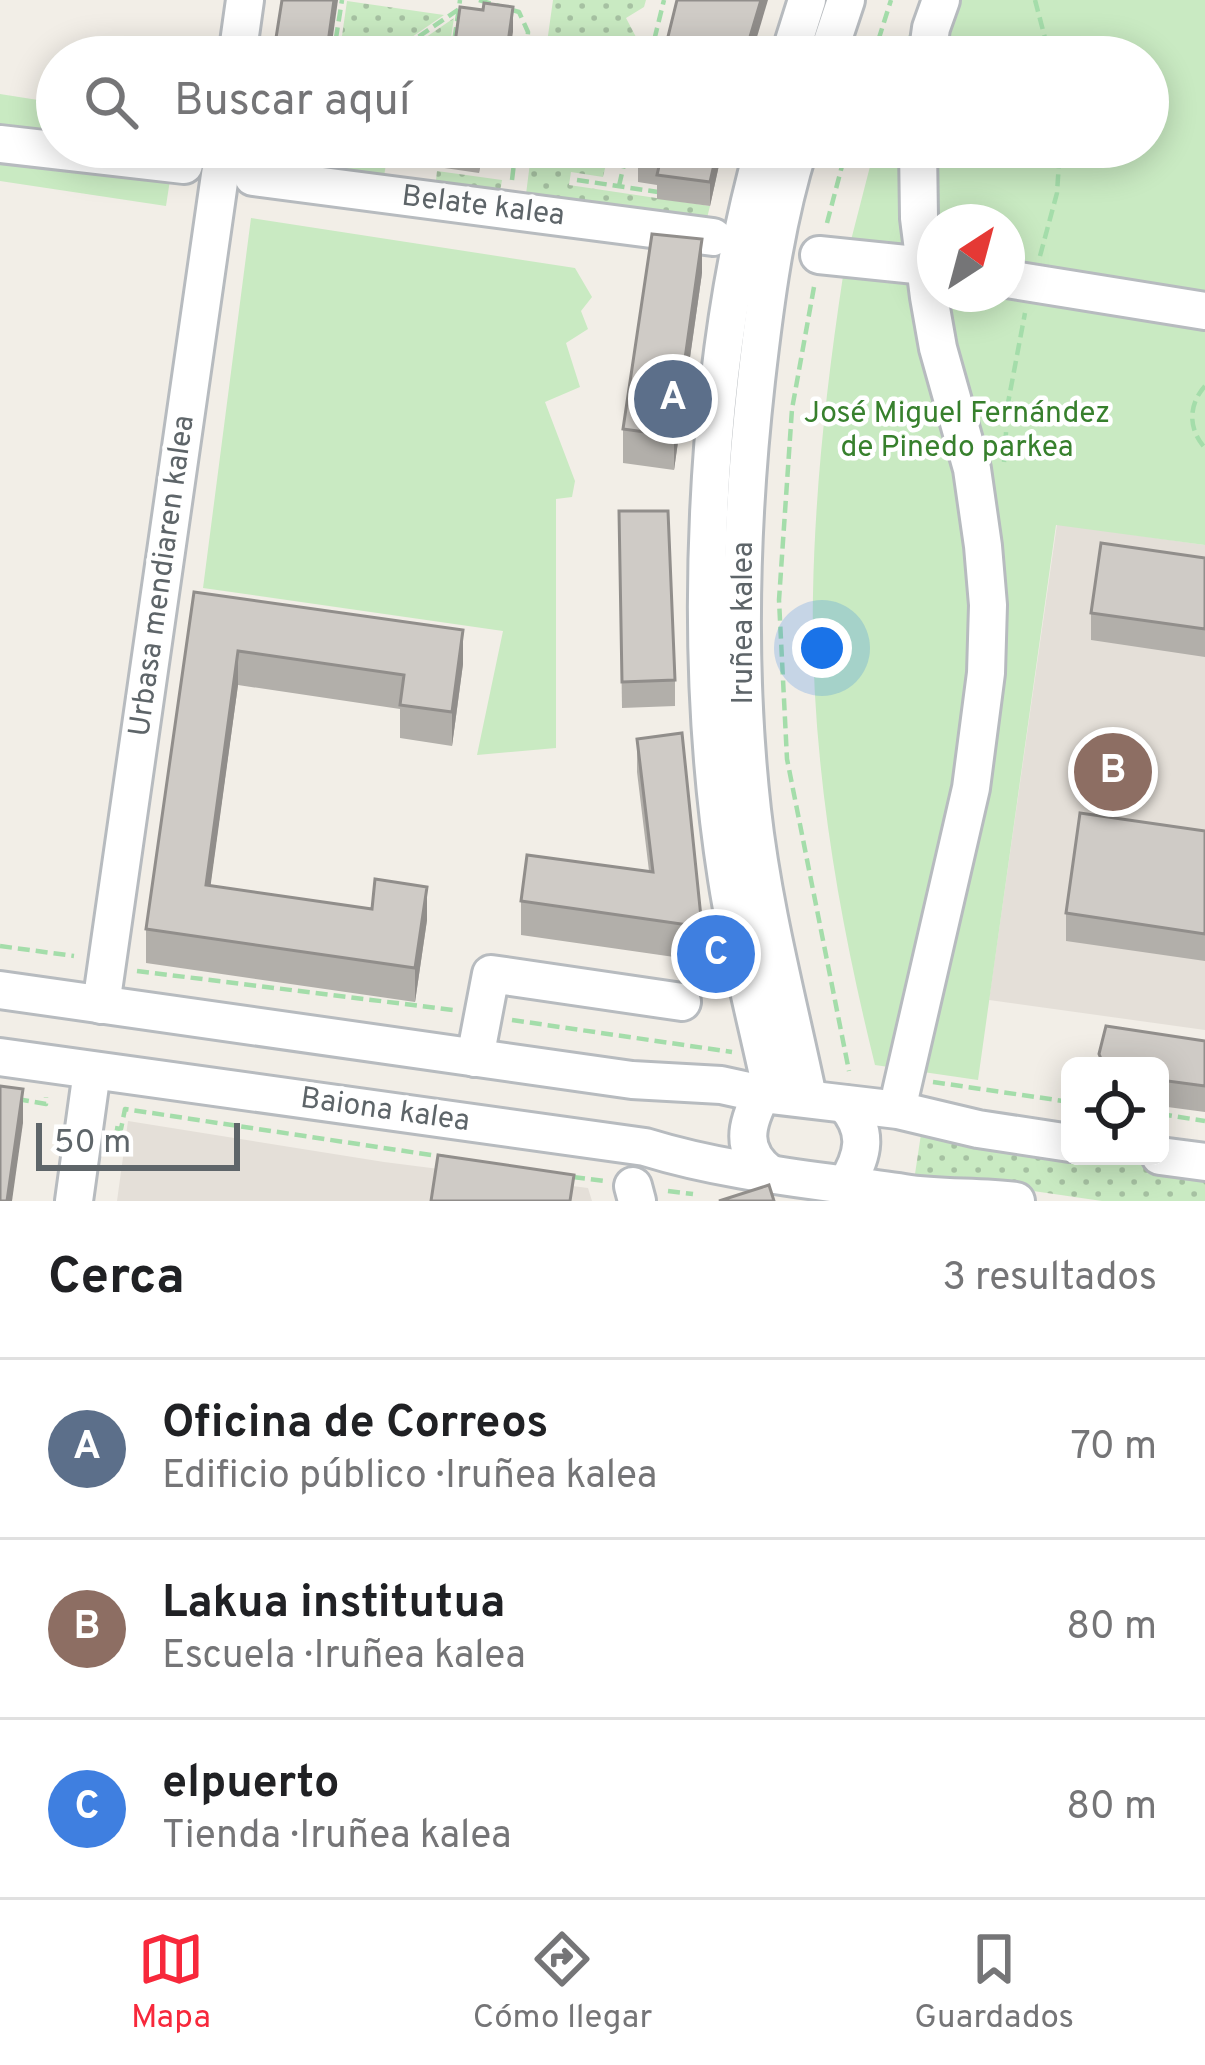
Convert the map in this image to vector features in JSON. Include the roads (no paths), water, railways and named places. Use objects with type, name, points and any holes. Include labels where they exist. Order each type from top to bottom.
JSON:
[{"type":"street","points":[[240,36],[245,0]]},
{"type":"street","points":[[796,36],[807,0]]},
{"type":"street","points":[[834,36],[846,0]]},
{"type":"street","points":[[930,36],[940,0]]},
{"type":"street","points":[[0,144],[36,148]]},
{"type":"street","name":"Urbasa mendiaren kalea","points":[[101,1005],[221,168]]},
{"type":"street","name":"Iruñea kalea","points":[[760,168],[721,372],[707,569],[711,727],[727,878],[781,1081]]},
{"type":"street","name":"Iruñea kalea","points":[[781,1081],[776,959],[753,815],[741,680],[742,540],[766,299],[794,168]]},
{"type":"street","points":[[918,168],[919,204]]},
{"type":"street","name":"Belate kalea","points":[[253,176],[713,237]]},
{"type":"street","points":[[819,255],[917,266]]},
{"type":"street","points":[[1025,282],[1205,311]]},
{"type":"street","points":[[902,1084],[971,788],[986,673],[988,605],[977,507],[938,348],[934,312]]},
{"type":"street","points":[[476,1058],[491,974],[682,1002]]},
{"type":"street","points":[[0,990],[632,1080],[781,1081],[847,1088],[898,1109],[978,1129],[1061,1142]]},
{"type":"street","name":"Baiona kalea","points":[[0,1057],[645,1148],[817,1187],[1016,1201]]},
{"type":"street","points":[[74,1201],[92,1071]]},
{"type":"street","points":[[781,1081],[749,1119],[747,1138],[756,1163],[817,1187],[859,1163],[862,1143],[847,1088]]},
{"type":"street","points":[[1169,1157],[1205,1162]]},
{"type":"place","name":"Oficina de Correos","points":[[673,399]]},
{"type":"place","name":"Lakua institutua","points":[[1113,772]]},
{"type":"place","name":"elpuerto","points":[[716,954]]},
{"type":"park label","name":"José Miguel Fernández de Pinedo parkea","points":[[957,431]]}]
